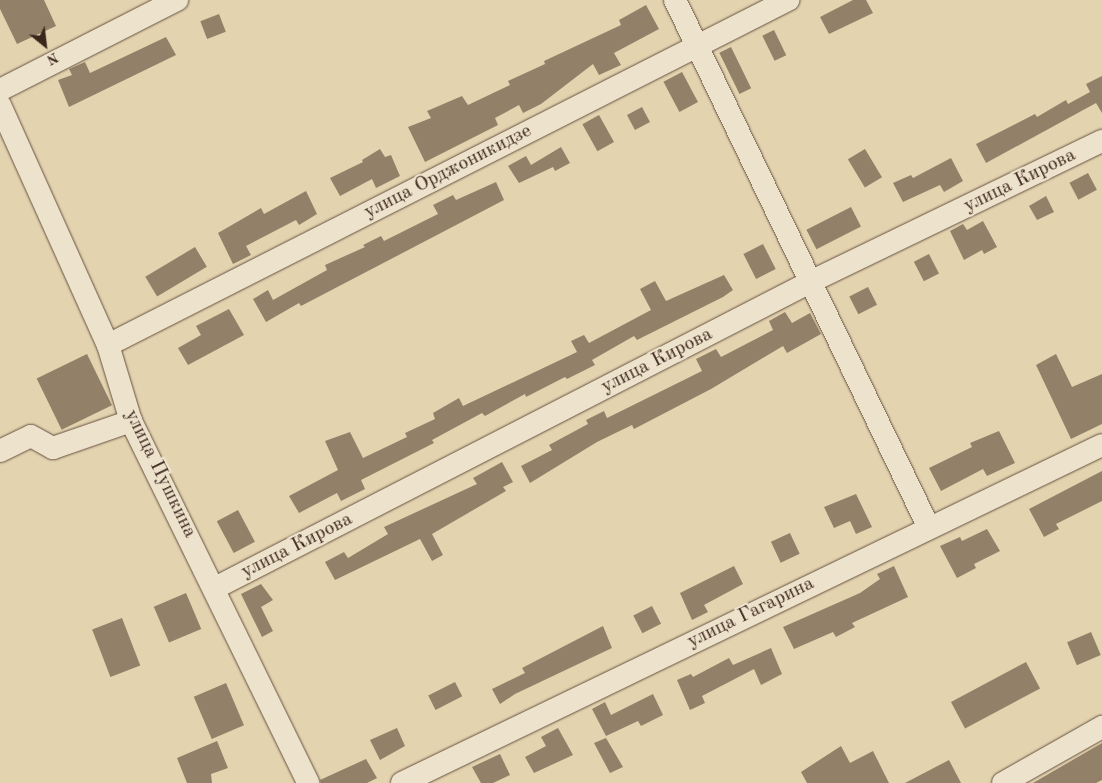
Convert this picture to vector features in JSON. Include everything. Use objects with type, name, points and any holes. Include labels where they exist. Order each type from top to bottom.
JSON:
[{"type":"street","points":[[0,90],[177,0]]},
{"type":"street","points":[[675,0],[812,281],[928,526]]},
{"type":"street","name":"улица Орджоникидзе","points":[[108,345],[788,0]]},
{"type":"street","name":"улица Пушкина","points":[[0,105],[108,345],[131,421],[215,588],[308,783]]},
{"type":"street","name":"улица Кирова","points":[[215,588],[812,281],[1102,141]]},
{"type":"street","points":[[0,451],[31,436],[53,448],[131,421]]},
{"type":"street","name":"улица Гагарина","points":[[402,783],[928,526],[1102,445]]},
{"type":"street","points":[[1003,783],[1102,727]]},
{"type":"building","points":[[0,0],[44,0],[56,26],[17,44],[0,9]]},
{"type":"building","points":[[853,0],[866,0],[873,13],[829,34],[820,17]]},
{"type":"building","points":[[646,5],[659,29],[614,53],[621,65],[599,75],[593,64],[541,104],[523,113],[519,105],[495,118],[498,125],[425,162],[408,127],[431,118],[427,111],[462,96],[468,105],[510,85],[508,81],[545,64],[544,61],[621,25],[619,20]]},
{"type":"building","points":[[219,14],[226,32],[207,39],[200,21]]},
{"type":"building","points":[[774,30],[786,55],[775,61],[762,36]]},
{"type":"building","points":[[166,37],[176,55],[69,107],[58,80],[72,75],[69,69],[85,62],[90,73]]},
{"type":"building","points":[[731,47],[751,88],[739,94],[719,53]]},
{"type":"building","points":[[682,72],[698,102],[679,112],[663,82]]},
{"type":"building","points":[[1102,76],[1102,113],[1096,103],[986,163],[976,144],[1035,114],[1037,117],[1066,100],[1068,104],[1090,92],[1086,84]]},
{"type":"building","points":[[642,107],[650,122],[635,130],[627,115]]},
{"type":"building","points":[[599,115],[614,142],[597,151],[582,124]]},
{"type":"building","points":[[561,147],[570,163],[555,171],[553,167],[519,183],[508,166],[526,156],[531,165]]},
{"type":"building","points":[[380,149],[385,157],[391,155],[400,176],[376,188],[372,179],[340,196],[330,178],[363,162],[362,160]]},
{"type":"building","points":[[865,149],[882,177],[865,188],[848,159]]},
{"type":"building","points":[[951,158],[963,181],[944,192],[940,185],[903,202],[893,183],[911,175],[913,178]]},
{"type":"building","points":[[1088,173],[1097,190],[1078,200],[1069,183]]},
{"type":"building","points":[[496,182],[504,200],[301,306],[299,303],[266,322],[253,299],[268,290],[273,300],[327,270],[325,265],[365,247],[363,245],[381,236],[384,241],[438,214],[433,205],[453,195],[456,200]]},
{"type":"building","points":[[306,191],[317,214],[299,225],[296,220],[246,246],[251,255],[233,264],[218,233],[261,208],[264,214]]},
{"type":"building","points":[[1046,196],[1054,212],[1037,220],[1029,206]]},
{"type":"building","points":[[851,207],[861,227],[816,249],[806,230]]},
{"type":"building","points":[[983,221],[997,247],[984,254],[982,250],[964,260],[950,231],[963,224],[967,230]]},
{"type":"building","points":[[763,244],[776,269],[756,279],[743,254]]},
{"type":"building","points":[[195,247],[207,267],[157,297],[145,277]]},
{"type":"building","points":[[929,254],[939,274],[924,281],[914,262]]},
{"type":"building","points":[[724,275],[733,290],[723,297],[637,340],[634,336],[592,360],[595,365],[567,379],[565,377],[526,397],[525,394],[485,416],[482,413],[432,440],[434,443],[361,480],[365,489],[341,501],[337,493],[299,513],[289,496],[338,470],[325,441],[350,432],[363,458],[407,437],[405,433],[435,419],[433,413],[459,398],[463,406],[577,352],[571,341],[584,335],[589,343],[651,310],[640,289],[655,281],[666,301]]},
{"type":"building","points":[[868,287],[877,305],[858,314],[849,297]]},
{"type":"building","points":[[229,309],[244,335],[188,365],[178,348],[201,335],[196,326]]},
{"type":"building","points":[[785,312],[792,323],[810,313],[821,334],[787,353],[783,346],[711,389],[634,429],[632,425],[597,442],[530,483],[521,466],[552,450],[549,445],[588,424],[586,420],[604,411],[607,418],[702,371],[696,359],[716,349],[721,357],[773,330],[769,321]]},
{"type":"building","points":[[87,354],[112,405],[62,430],[37,379]]},
{"type":"building","points":[[1056,354],[1072,387],[1102,374],[1102,424],[1071,439],[1036,365]]},
{"type":"building","points":[[999,431],[1015,463],[987,476],[983,469],[941,491],[929,468],[972,447],[970,443]]},
{"type":"building","points":[[502,462],[513,482],[503,487],[506,491],[432,534],[443,555],[432,561],[420,539],[335,580],[325,562],[344,552],[348,558],[388,534],[384,527],[477,484],[473,478]]},
{"type":"building","points":[[1102,471],[1102,501],[1056,524],[1059,529],[1044,537],[1029,509]]},
{"type":"building","points":[[856,494],[872,527],[856,534],[850,521],[834,528],[824,507]]},
{"type":"building","points":[[238,510],[255,542],[234,553],[217,521]]},
{"type":"building","points":[[987,529],[1000,551],[974,564],[976,568],[957,578],[940,546],[960,537],[962,541]]},
{"type":"building","points":[[790,533],[800,554],[781,563],[771,542]]},
{"type":"building","points":[[734,566],[743,584],[704,605],[708,612],[692,620],[680,593]]},
{"type":"building","points":[[894,566],[908,597],[852,623],[855,627],[836,637],[833,632],[794,649],[783,627],[860,593],[880,579],[877,574]]},
{"type":"building","points":[[261,584],[273,600],[261,607],[273,631],[262,637],[241,594]]},
{"type":"building","points":[[186,593],[201,629],[169,643],[154,607]]},
{"type":"building","points":[[652,606],[661,624],[642,633],[633,616]]},
{"type":"building","points":[[122,618],[140,666],[110,677],[92,629]]},
{"type":"building","points":[[603,626],[612,648],[515,694],[500,704],[492,689],[525,673],[522,668]]},
{"type":"building","points":[[1091,632],[1101,655],[1077,665],[1067,642]]},
{"type":"building","points":[[771,648],[782,674],[761,685],[754,669],[702,696],[705,703],[690,710],[677,680],[691,674],[693,677],[729,658],[733,665]]},
{"type":"building","points":[[1026,662],[1040,688],[965,728],[951,702]]},
{"type":"building","points":[[455,682],[462,696],[436,710],[428,696]]},
{"type":"building","points":[[226,683],[244,725],[212,739],[194,697]]},
{"type":"building","points":[[653,694],[663,715],[641,726],[638,721],[606,736],[592,709],[605,702],[611,715]]},
{"type":"building","points":[[397,728],[405,746],[380,760],[370,740]]},
{"type":"building","points":[[558,728],[573,755],[534,773],[525,757],[546,746],[541,737]]},
{"type":"building","points":[[606,738],[623,767],[610,773],[594,743]]},
{"type":"building","points":[[217,741],[228,768],[211,774],[212,783],[187,783],[177,758]]},
{"type":"building","points":[[1102,743],[1102,780],[1096,783],[1033,783]]},
{"type":"building","points":[[841,746],[850,763],[873,751],[889,783],[807,783],[801,772]]},
{"type":"building","points":[[500,754],[510,775],[493,783],[481,783],[472,767]]},
{"type":"building","points":[[366,759],[377,778],[367,783],[321,783],[320,780]]},
{"type":"building","points":[[949,760],[961,783],[905,783]]}]
